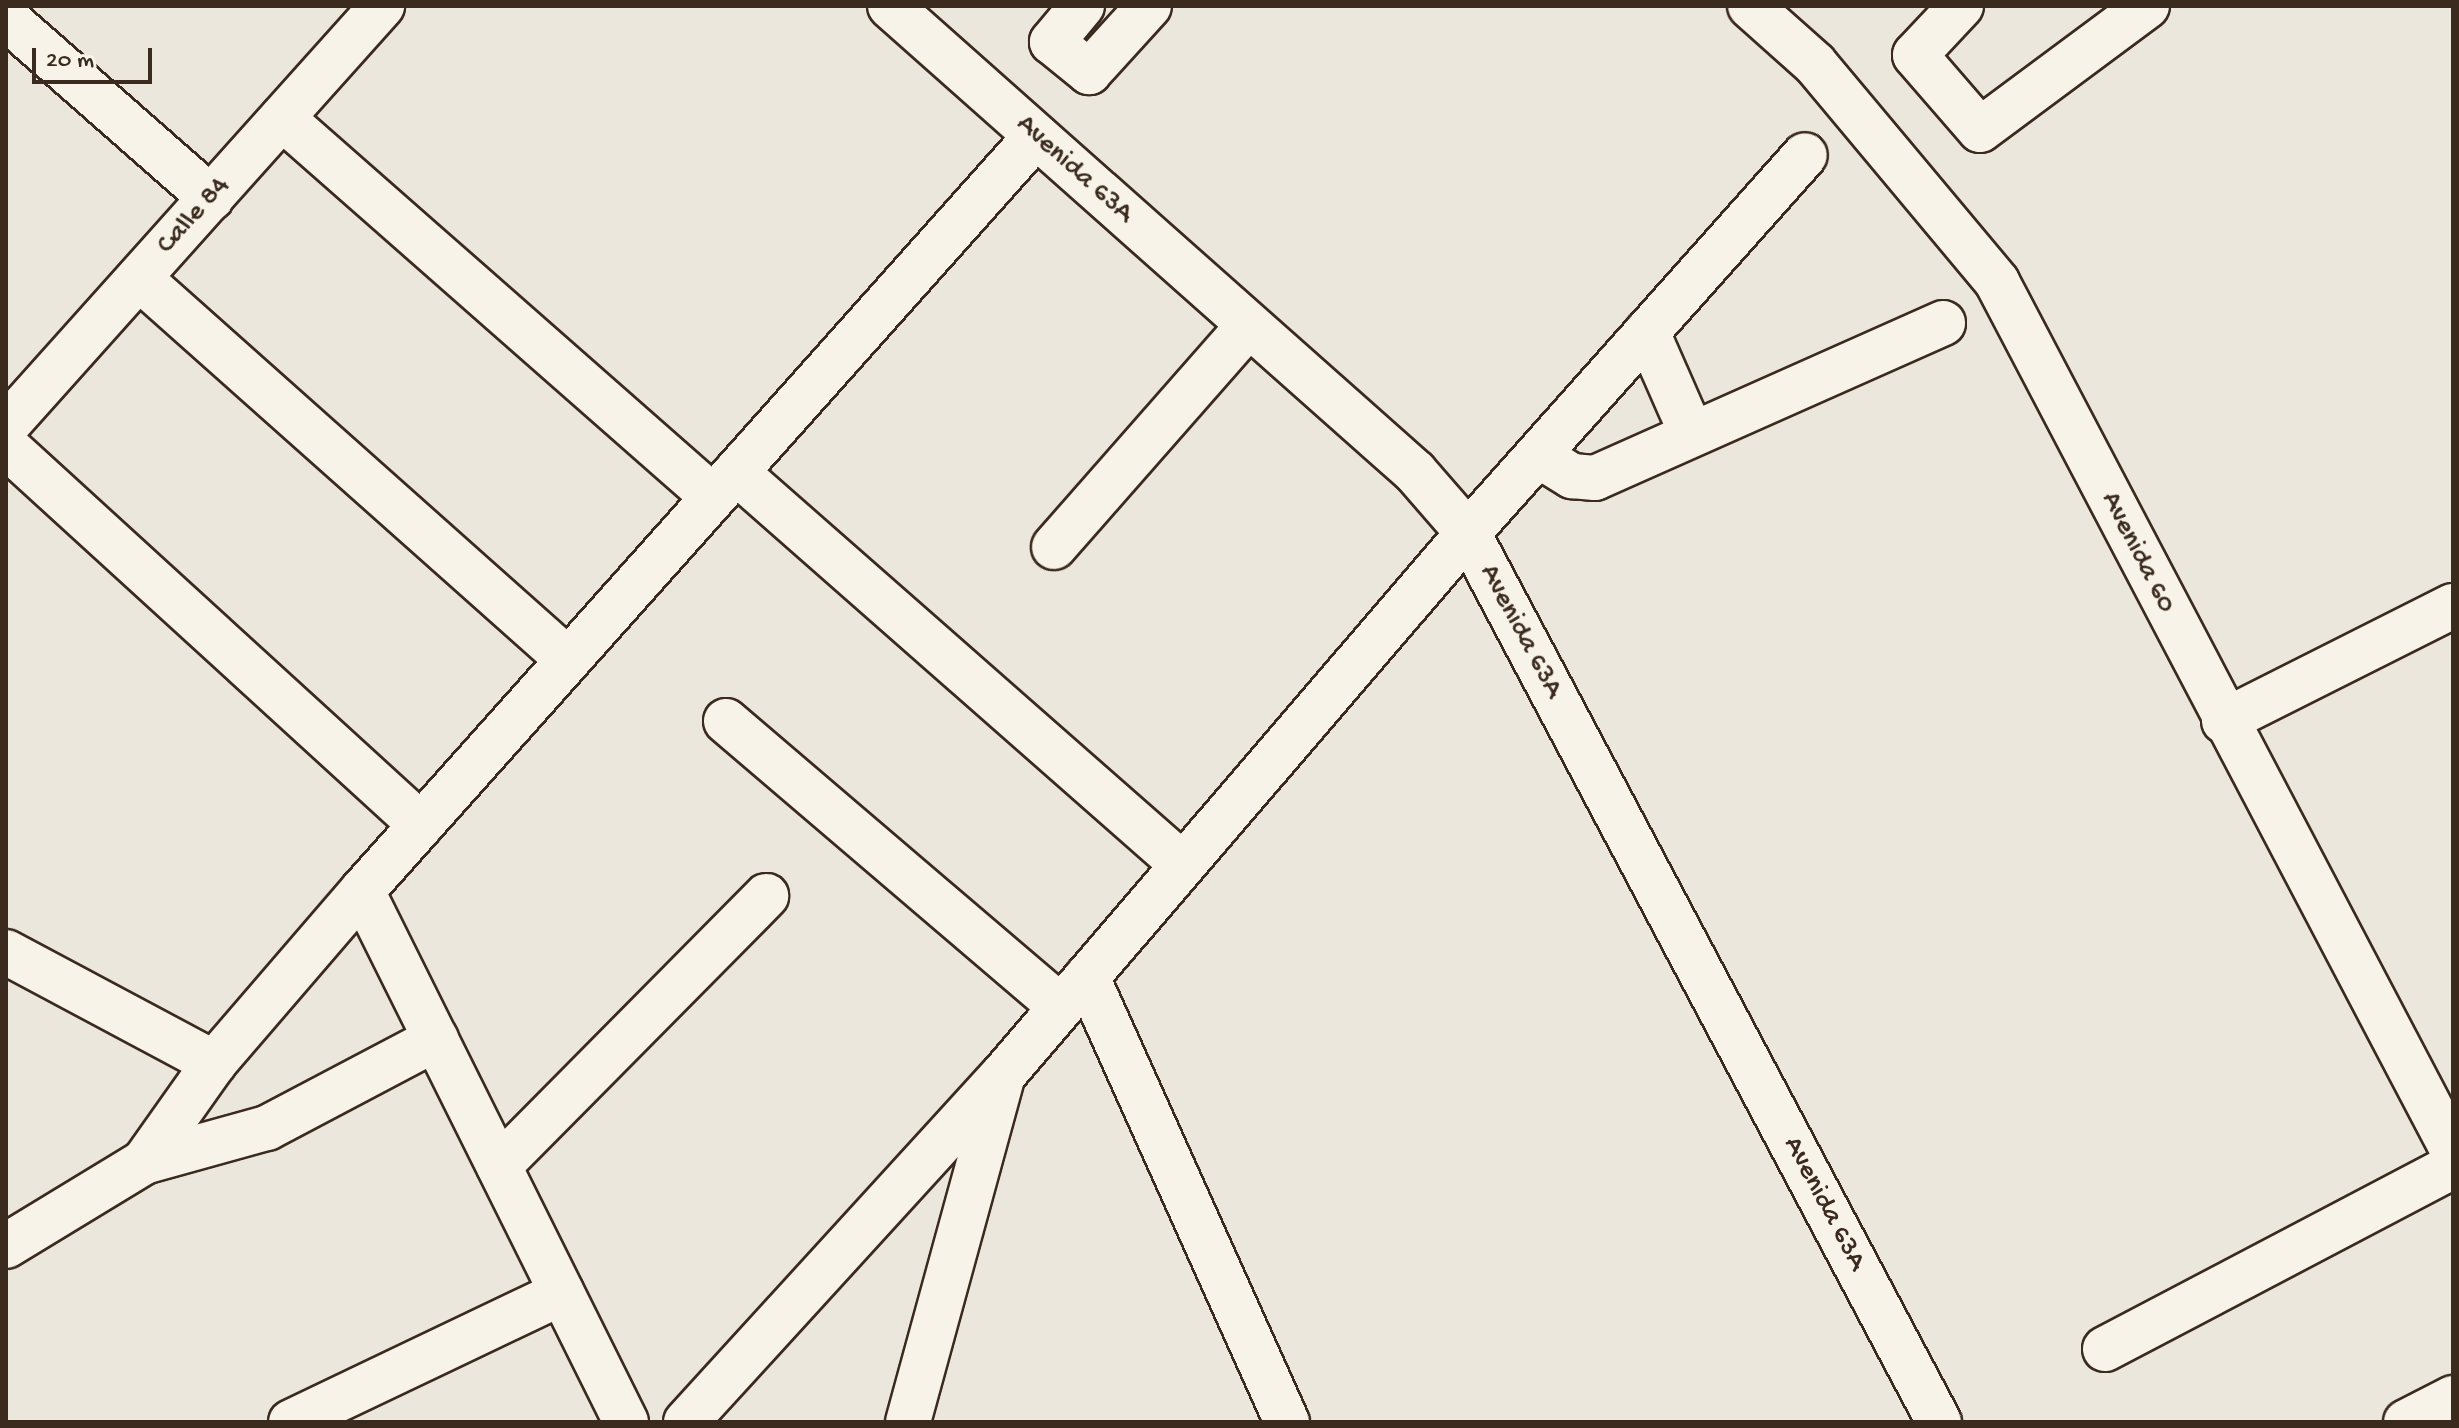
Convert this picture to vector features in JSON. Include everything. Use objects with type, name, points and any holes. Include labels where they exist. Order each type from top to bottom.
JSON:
[{"type":"street","name":"Calle 84","points":[[14,403],[139,278],[382,6]]},
{"type":"street","name":"Avenida 63A","points":[[890,6],[1415,472],[1468,533],[1939,1422]]},
{"type":"street","points":[[1082,6],[1052,42],[1089,72],[1149,6]]},
{"type":"street","name":"Avenida 60","points":[[1750,6],[1815,64],[1997,282],[2224,721],[2453,1151]]},
{"type":"street","points":[[1961,6],[1915,55],[1980,130],[2147,6]]},
{"type":"street","points":[[6,18],[211,198]]},
{"type":"street","points":[[282,118],[1183,865]]},
{"type":"street","points":[[144,1162],[214,1063],[362,891],[1036,136]]},
{"type":"street","points":[[686,1422],[1003,1075],[1468,533],[1805,155]]},
{"type":"street","points":[[139,278],[568,660]]},
{"type":"street","points":[[1538,455],[1572,476],[1595,478],[1691,432],[1943,323]]},
{"type":"street","points":[[1054,547],[1249,325]]},
{"type":"street","points":[[1647,332],[1691,432]]},
{"type":"street","points":[[6,446],[421,825]]},
{"type":"street","points":[[2224,721],[2453,606]]},
{"type":"street","points":[[726,721],[1074,992],[1287,1422]]},
{"type":"street","points":[[362,891],[626,1422]]},
{"type":"street","points":[[499,1166],[766,896]]},
{"type":"street","points":[[6,952],[214,1063]]},
{"type":"street","points":[[6,1246],[55,1222],[144,1162],[267,1128],[436,1039]]},
{"type":"street","points":[[908,1422],[1003,1075]]},
{"type":"street","points":[[2105,1349],[2453,1166]]},
{"type":"street","points":[[6,1212],[55,1222]]},
{"type":"street","points":[[291,1422],[562,1293]]},
{"type":"street","points":[[2406,1422],[2453,1398]]}]
